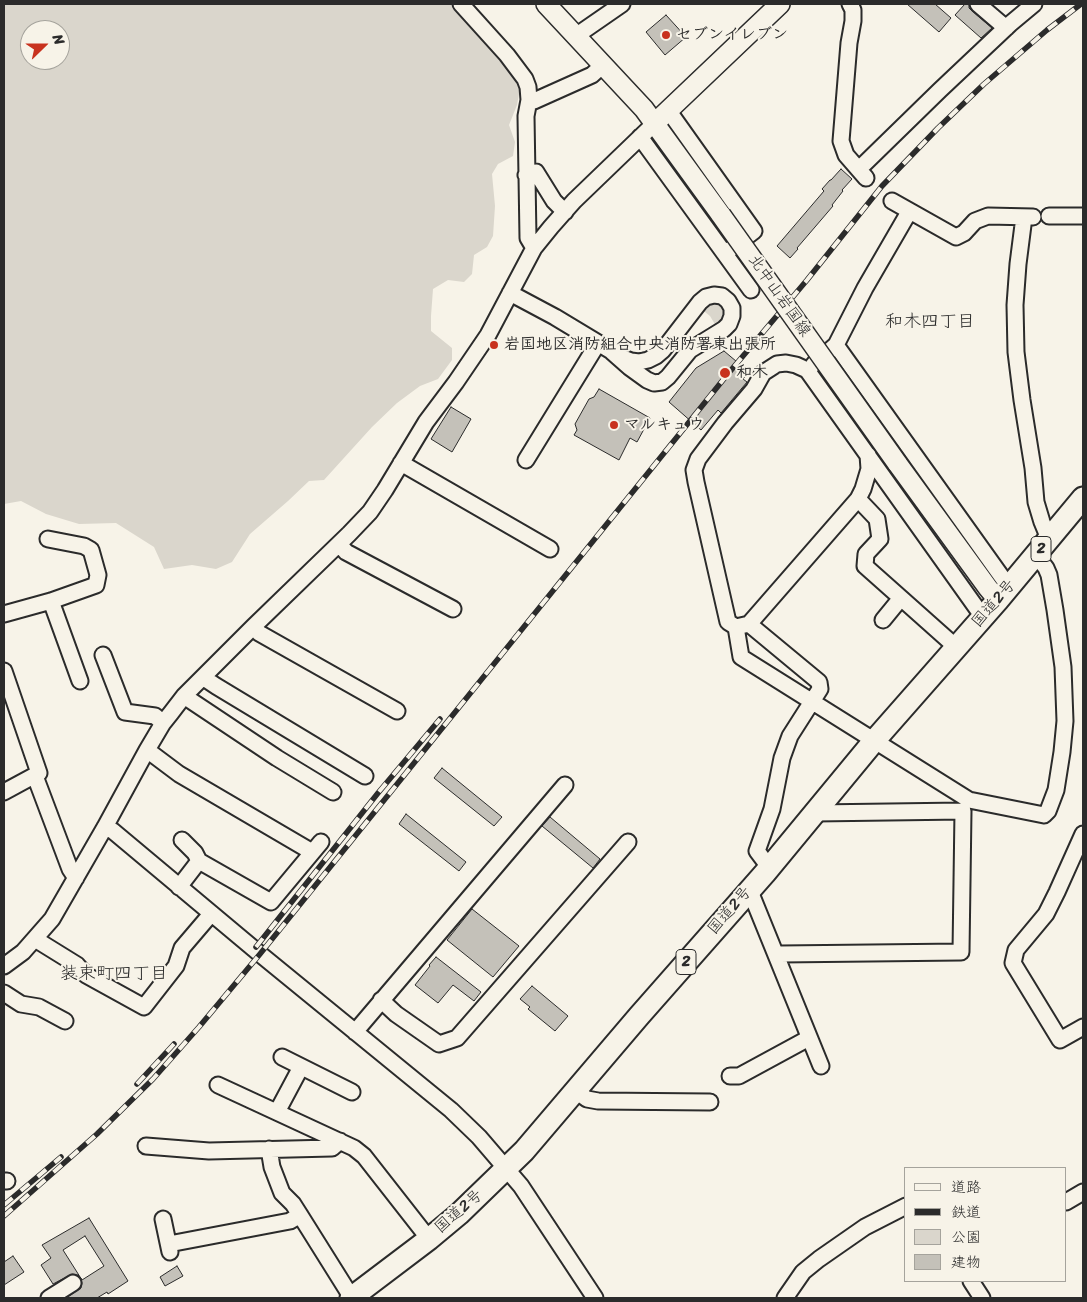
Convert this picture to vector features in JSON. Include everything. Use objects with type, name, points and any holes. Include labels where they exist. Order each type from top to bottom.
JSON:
[{"type":"highway","name":"国道2号","points":[[351,1298],[459,1214],[524,1151],[770,867],[874,741],[1004,594],[1083,498]]},
{"type":"main road","name":"北中山岩国線","points":[[546,4],[644,109],[662,117],[721,215],[897,463],[988,588],[1004,594]]},
{"type":"main road","points":[[662,117],[775,5]]},
{"type":"street","points":[[461,4],[507,55],[525,79],[528,87],[529,100],[526,116],[528,238],[534,248]]},
{"type":"street","points":[[577,37],[622,4]]},
{"type":"street","points":[[850,4],[853,10],[853,21],[849,43],[841,141],[846,155],[863,174],[940,90],[1034,4]]},
{"type":"street","points":[[978,4],[1006,28]]},
{"type":"street","points":[[529,100],[534,101],[592,75],[603,65]]},
{"type":"street","points":[[4,966],[23,952],[52,918],[163,723],[184,696],[370,512],[426,422],[488,335],[534,248],[565,212],[662,117],[754,231],[724,254]]},
{"type":"street","points":[[640,137],[751,290]]},
{"type":"street","points":[[526,176],[536,172],[554,201],[565,212]]},
{"type":"street","points":[[892,201],[956,237],[964,233],[975,221],[988,216],[1083,216]]},
{"type":"street","points":[[807,370],[836,345],[865,288],[909,212]]},
{"type":"street","points":[[868,456],[868,469],[863,489],[858,499],[742,626],[741,657],[969,800],[1044,815],[1048,811],[1056,790],[1065,721],[1063,667],[1055,610],[1042,547],[1042,522],[1036,502],[1033,468],[1016,352],[1018,264],[1036,217]]},
{"type":"street","points":[[510,293],[612,352],[631,361],[640,362],[656,356],[706,297],[722,296],[732,308],[730,324],[693,348],[662,382],[654,383],[647,380],[612,352]]},
{"type":"street","points":[[526,460],[598,343]]},
{"type":"street","points":[[836,345],[891,422],[1004,594]]},
{"type":"street","points":[[662,350],[660,356],[662,362],[667,366],[674,367],[679,363]]},
{"type":"street","points":[[770,867],[757,850],[772,809],[782,758],[790,736],[820,689],[818,682],[742,626],[728,622],[694,470],[698,459],[754,389],[763,373],[777,364],[786,363],[807,370],[983,617]]},
{"type":"street","points":[[401,463],[550,549]]},
{"type":"street","points":[[858,499],[877,519],[880,539],[866,554],[865,566],[956,647]]},
{"type":"street","points":[[4,614],[51,601],[96,585],[98,575],[91,550],[84,546],[48,539]]},
{"type":"street","points":[[339,544],[346,552],[453,609]]},
{"type":"street","points":[[884,620],[901,598]]},
{"type":"street","points":[[51,601],[80,681]]},
{"type":"street","points":[[254,626],[259,633],[397,711]]},
{"type":"street","points":[[103,655],[125,712],[155,716],[163,723]]},
{"type":"street","points":[[4,671],[38,773],[4,792]]},
{"type":"street","points":[[204,678],[365,776]]},
{"type":"street","points":[[184,696],[277,758],[334,792]]},
{"type":"street","points":[[147,750],[180,774],[307,849],[316,848],[271,902],[199,861],[196,852],[182,840]]},
{"type":"street","points":[[35,776],[70,869],[76,878]]},
{"type":"street","points":[[355,1032],[565,785]]},
{"type":"street","points":[[776,955],[961,952],[963,811],[814,813]]},
{"type":"street","points":[[105,827],[113,831],[211,914],[451,1110],[478,1137],[521,1186],[595,1298]]},
{"type":"street","points":[[1083,834],[1050,907],[1016,950],[1013,963],[1060,1040],[1083,1027]]},
{"type":"street","points":[[381,1000],[396,1014],[439,1044],[457,1038],[628,842]]},
{"type":"street","points":[[179,887],[199,861]]},
{"type":"street","points":[[747,892],[752,896],[821,1066]]},
{"type":"street","points":[[35,939],[77,965],[86,975],[144,1006],[176,966],[182,948],[211,914]]},
{"type":"street","points":[[4,993],[21,1004],[39,1007],[66,1020]]},
{"type":"street","points":[[730,1076],[739,1076],[809,1038]]},
{"type":"street","points":[[282,1057],[352,1092]]},
{"type":"street","points":[[277,1112],[301,1067]]},
{"type":"street","points":[[218,1085],[354,1148],[364,1156],[429,1239]]},
{"type":"street","points":[[576,1091],[588,1099],[598,1101],[710,1102]]},
{"type":"street","points":[[146,1146],[209,1151],[332,1148],[340,1141]]},
{"type":"street","points":[[270,1149],[272,1167],[282,1193],[300,1215],[348,1290],[351,1298]]},
{"type":"street","points":[[1067,1201],[1083,1192]]},
{"type":"street","points":[[785,1298],[803,1272],[818,1259],[865,1227],[904,1207]]},
{"type":"street","points":[[163,1219],[169,1248],[290,1221],[300,1215]]},
{"type":"street","points":[[973,1282],[982,1298]]},
{"type":"street","points":[[49,1298],[73,1283]]},
{"type":"green space","points":[[4,4],[455,4],[509,67],[520,89],[517,105],[509,125],[515,142],[513,156],[498,164],[492,174],[495,206],[493,236],[487,247],[474,255],[472,274],[464,282],[448,280],[433,289],[431,331],[452,348],[452,360],[438,379],[420,386],[397,403],[372,427],[324,480],[309,481],[250,534],[232,562],[216,569],[192,565],[164,569],[154,547],[116,523],[79,524],[46,514],[21,501],[4,504]]},
{"type":"green space","points":[[713,302],[719,303],[726,312],[725,319],[716,326],[710,316],[700,308]]},
{"type":"building","points":[[907,4],[935,4],[951,18],[939,32]]},
{"type":"building","points":[[965,4],[969,4],[969,8],[992,28],[981,38],[955,15]]},
{"type":"building","name":"セブンイレブン","points":[[666,15],[686,37],[665,55],[646,32]]},
{"type":"building","points":[[841,169],[852,179],[842,190],[833,206],[790,258],[777,246],[824,191],[822,189]]},
{"type":"building","points":[[724,351],[749,372],[743,379],[747,382],[721,413],[718,410],[701,430],[669,402],[696,368]]},
{"type":"building","name":"マルキュウ","points":[[599,389],[650,418],[637,442],[630,438],[619,460],[574,435],[577,430],[575,424],[589,399],[594,397]]},
{"type":"building","points":[[451,407],[471,419],[452,452],[431,439]]},
{"type":"building","points":[[442,768],[502,817],[494,826],[434,778]]},
{"type":"building","points":[[406,814],[466,862],[459,871],[399,824]]},
{"type":"building","points":[[550,817],[600,859],[593,868],[542,826]]},
{"type":"building","points":[[472,909],[519,946],[493,977],[447,940]]},
{"type":"building","points":[[436,957],[481,992],[474,1001],[453,985],[438,1003],[415,985]]},
{"type":"building","points":[[532,986],[568,1016],[555,1031],[528,1009],[530,1007],[520,999]]},
{"type":"building","points":[[89,1218],[128,1281],[108,1294],[107,1292],[97,1298],[66,1298],[81,1288],[81,1279],[104,1266],[85,1236],[63,1250],[80,1277],[72,1274],[53,1284],[41,1265],[51,1258],[42,1245]]},
{"type":"building","points":[[13,1256],[24,1272],[4,1285],[4,1262]]},
{"type":"building","points":[[177,1266],[183,1276],[165,1286],[160,1277]]},
{"type":"railway","points":[[4,1216],[97,1134],[153,1079],[199,1027],[882,186],[984,84],[1047,30],[1081,4]]},
{"type":"railway","points":[[256,947],[378,793],[440,719]]},
{"type":"railway","points":[[137,1084],[174,1044]]},
{"type":"railway","points":[[4,1205],[61,1157]]},
{"type":"place","name":"セブンイレブン","points":[[666,35]]},
{"type":"place","name":"岩国地区消防組合中央消防署東出張所","points":[[494,345]]},
{"type":"place","name":"和木","points":[[725,373]]},
{"type":"place","name":"マルキュウ","points":[[614,425]]},
{"type":"district","name":"和木四丁目","points":[[930,322]]},
{"type":"district","name":"装束町四丁目","points":[[114,974]]}]
